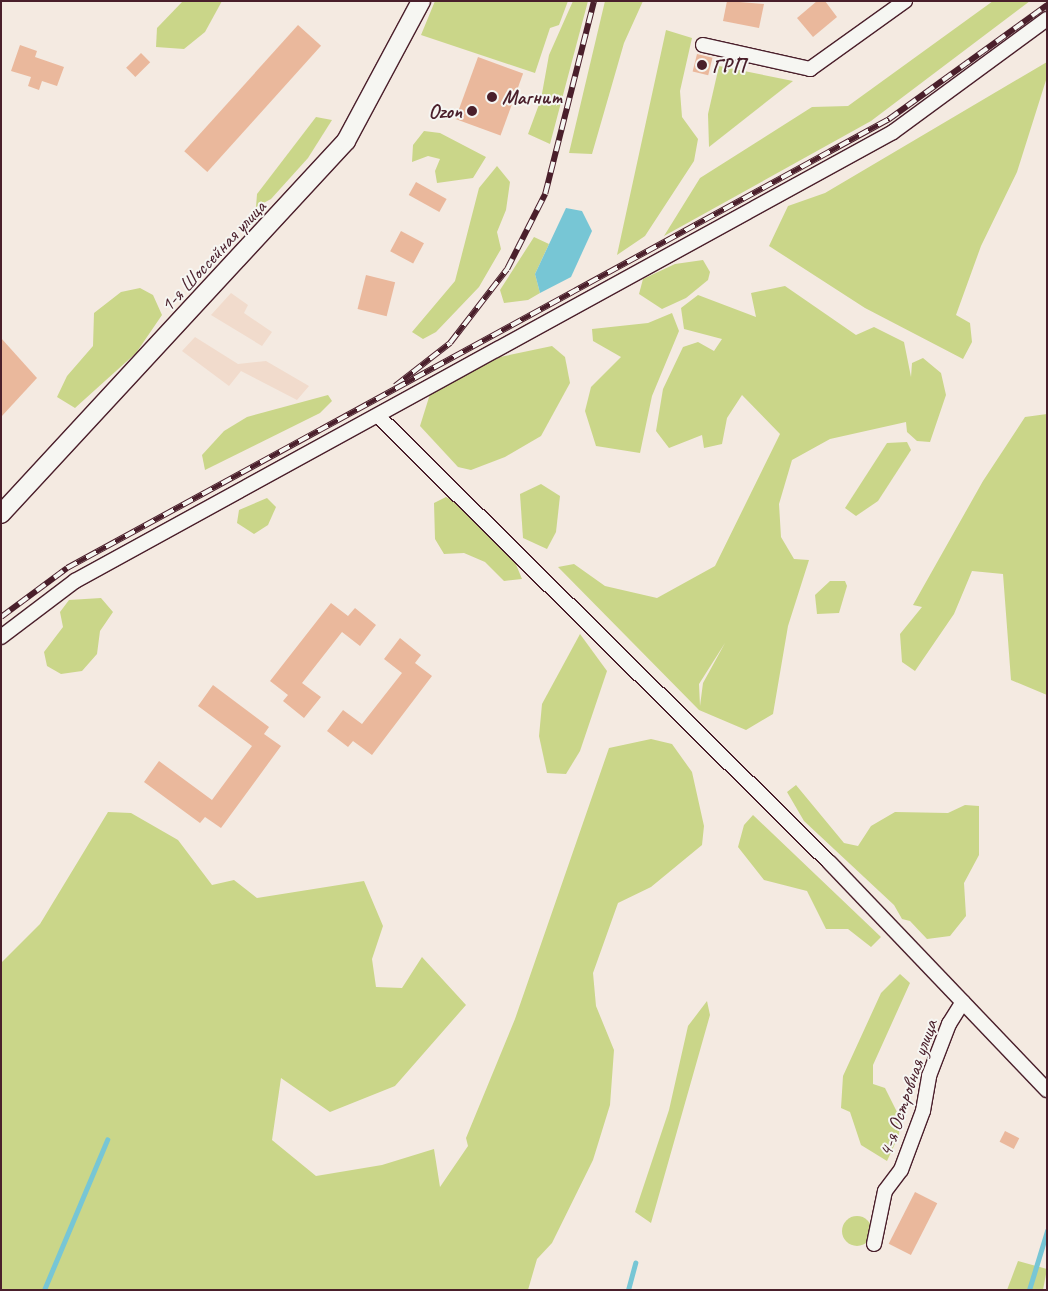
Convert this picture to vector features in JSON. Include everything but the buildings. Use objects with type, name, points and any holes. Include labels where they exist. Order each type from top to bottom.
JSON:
[{"type":"street","name":"1-я Шоссейная улица","points":[[1,514],[346,141],[420,1]]},
{"type":"street","points":[[703,45],[810,69],[905,1]]},
{"type":"street","points":[[1,637],[75,582],[893,132],[1047,19]]},
{"type":"street","points":[[378,416],[830,863],[1047,1090]]},
{"type":"street","name":"4-я Островная улица","points":[[874,1244],[885,1191],[901,1170],[923,1111],[929,1076],[949,1024],[963,1002]]},
{"type":"shaded area","points":[[231,293],[248,305],[244,313],[272,332],[262,346],[211,315]]},
{"type":"shaded area","points":[[195,337],[238,364],[266,361],[309,386],[297,400],[241,371],[229,386],[182,351]]},
{"type":"green space","points":[[183,1],[222,1],[205,32],[184,49],[156,47],[157,28]]},
{"type":"green space","points":[[435,1],[568,1],[559,25],[550,28],[535,73],[421,35]]},
{"type":"green space","points":[[573,1],[588,1],[550,144],[528,134],[541,99],[549,55]]},
{"type":"green space","points":[[605,1],[643,1],[624,43],[592,154],[569,153]]},
{"type":"green space","points":[[993,1],[1030,1],[871,121],[664,236],[700,178],[812,107],[848,106]]},
{"type":"green space","points":[[666,30],[692,38],[680,91],[682,117],[698,139],[694,161],[645,236],[617,255]]},
{"type":"green space","points":[[1047,62],[1047,77],[1017,172],[981,246],[956,315],[970,323],[972,342],[963,359],[865,308],[769,246],[788,206],[825,193]]},
{"type":"green space","points":[[719,66],[793,81],[709,147],[708,114]]},
{"type":"green space","points":[[316,117],[332,120],[308,158],[271,199],[256,207],[257,194]]},
{"type":"green space","points":[[424,131],[440,133],[486,157],[473,178],[437,183],[435,171],[440,159],[428,156],[412,162],[413,145]]},
{"type":"green space","points":[[497,166],[510,182],[506,210],[497,232],[501,249],[479,287],[436,332],[423,339],[412,332],[455,281],[479,188]]},
{"type":"green space","points":[[534,237],[549,244],[535,274],[540,293],[528,300],[504,303],[500,290]]},
{"type":"green space","points":[[703,260],[710,272],[708,280],[686,298],[662,309],[639,294],[643,279],[675,264]]},
{"type":"green space","points":[[785,286],[856,335],[874,327],[904,342],[911,377],[912,363],[923,358],[941,373],[946,395],[930,442],[917,441],[907,432],[906,422],[830,439],[792,460],[779,504],[781,537],[794,559],[809,560],[788,626],[773,714],[746,730],[699,710],[558,567],[574,564],[605,586],[657,598],[715,566],[780,434],[742,395],[727,418],[722,444],[704,448],[702,435],[669,448],[656,431],[663,389],[683,347],[698,342],[714,351],[722,339],[684,329],[681,308],[698,295],[756,317],[751,293]],"holes":[[[725,643],[703,683],[700,706],[699,684]]]},
{"type":"green space","points":[[140,288],[153,295],[162,315],[136,353],[75,408],[57,397],[67,376],[93,346],[94,313],[121,292]]},
{"type":"green space","points":[[672,313],[679,331],[652,396],[640,453],[596,446],[585,411],[591,387],[621,357],[593,341],[592,329],[648,323]]},
{"type":"green space","points":[[552,346],[565,357],[570,383],[541,436],[505,457],[471,470],[458,467],[420,426],[430,394],[500,357]]},
{"type":"green space","points":[[328,395],[332,401],[320,413],[205,470],[202,455],[224,431],[247,417]]},
{"type":"green space","points":[[1047,414],[1047,695],[1011,680],[1003,574],[972,571],[954,614],[915,671],[902,662],[900,634],[922,607],[913,605],[983,481],[1025,417]]},
{"type":"green space","points":[[907,442],[911,450],[878,501],[856,516],[845,508],[887,443]]},
{"type":"green space","points":[[541,484],[560,496],[556,532],[547,549],[523,538],[520,494]]},
{"type":"green space","points":[[446,497],[461,505],[494,538],[515,562],[522,579],[504,581],[485,562],[464,553],[444,554],[435,539],[434,503]]},
{"type":"green space","points":[[267,498],[276,507],[268,525],[254,534],[237,523],[239,510]]},
{"type":"green space","points":[[830,581],[845,581],[847,586],[839,613],[817,614],[815,595]]},
{"type":"green space","points":[[101,598],[113,612],[100,631],[97,654],[82,671],[61,674],[47,666],[44,652],[63,627],[60,612],[69,600]]},
{"type":"green space","points":[[580,634],[607,671],[580,751],[566,774],[547,773],[539,736],[542,704]]},
{"type":"green space","points":[[651,739],[672,744],[692,772],[704,826],[702,845],[651,887],[618,903],[593,973],[596,1006],[614,1050],[610,1105],[593,1160],[552,1243],[537,1259],[528,1290],[1,1290],[1,963],[40,924],[108,812],[131,813],[178,840],[212,885],[234,880],[257,898],[364,881],[383,926],[372,959],[376,987],[402,988],[422,957],[466,1005],[395,1086],[330,1112],[281,1078],[272,1140],[316,1176],[382,1165],[434,1149],[440,1187],[468,1146],[466,1138],[515,1019],[609,748]]},
{"type":"green space","points":[[796,785],[844,843],[858,846],[871,826],[895,812],[948,813],[965,805],[979,806],[979,855],[964,883],[966,916],[950,936],[927,939],[910,921],[902,919],[894,905],[804,821],[787,792]]},
{"type":"green space","points":[[753,815],[881,937],[871,947],[848,929],[826,929],[807,891],[764,880],[738,847],[744,825]]},
{"type":"green space","points":[[900,974],[910,983],[873,1065],[873,1084],[885,1088],[900,1118],[899,1135],[887,1161],[861,1145],[850,1112],[841,1108],[843,1076],[881,993]]},
{"type":"green space","points":[[707,1001],[710,1015],[651,1223],[635,1212],[669,1110],[688,1026]]},
{"type":"green space","points":[[857,1216],[868,1220],[872,1231],[868,1242],[857,1246],[846,1242],[842,1231],[846,1220]]},
{"type":"green space","points":[[1018,1261],[1047,1269],[1043,1290],[1007,1290]]},
{"type":"water","points":[[566,208],[582,211],[592,231],[571,277],[540,293],[535,274]]},
{"type":"waterway","points":[[44,1290],[107,1140]]},
{"type":"waterway","points":[[1029,1290],[1047,1231]]},
{"type":"waterway","points":[[628,1290],[635,1263]]},
{"type":"railway","points":[[395,386],[450,343],[507,269],[545,194],[594,1]]},
{"type":"railway","points":[[1,617],[67,568],[889,119],[1047,5]]},
{"type":"place","name":"ГРП","points":[[702,65]]},
{"type":"place","name":"Магнит","points":[[492,97]]},
{"type":"place","name":"Ozon","points":[[472,111]]}]
